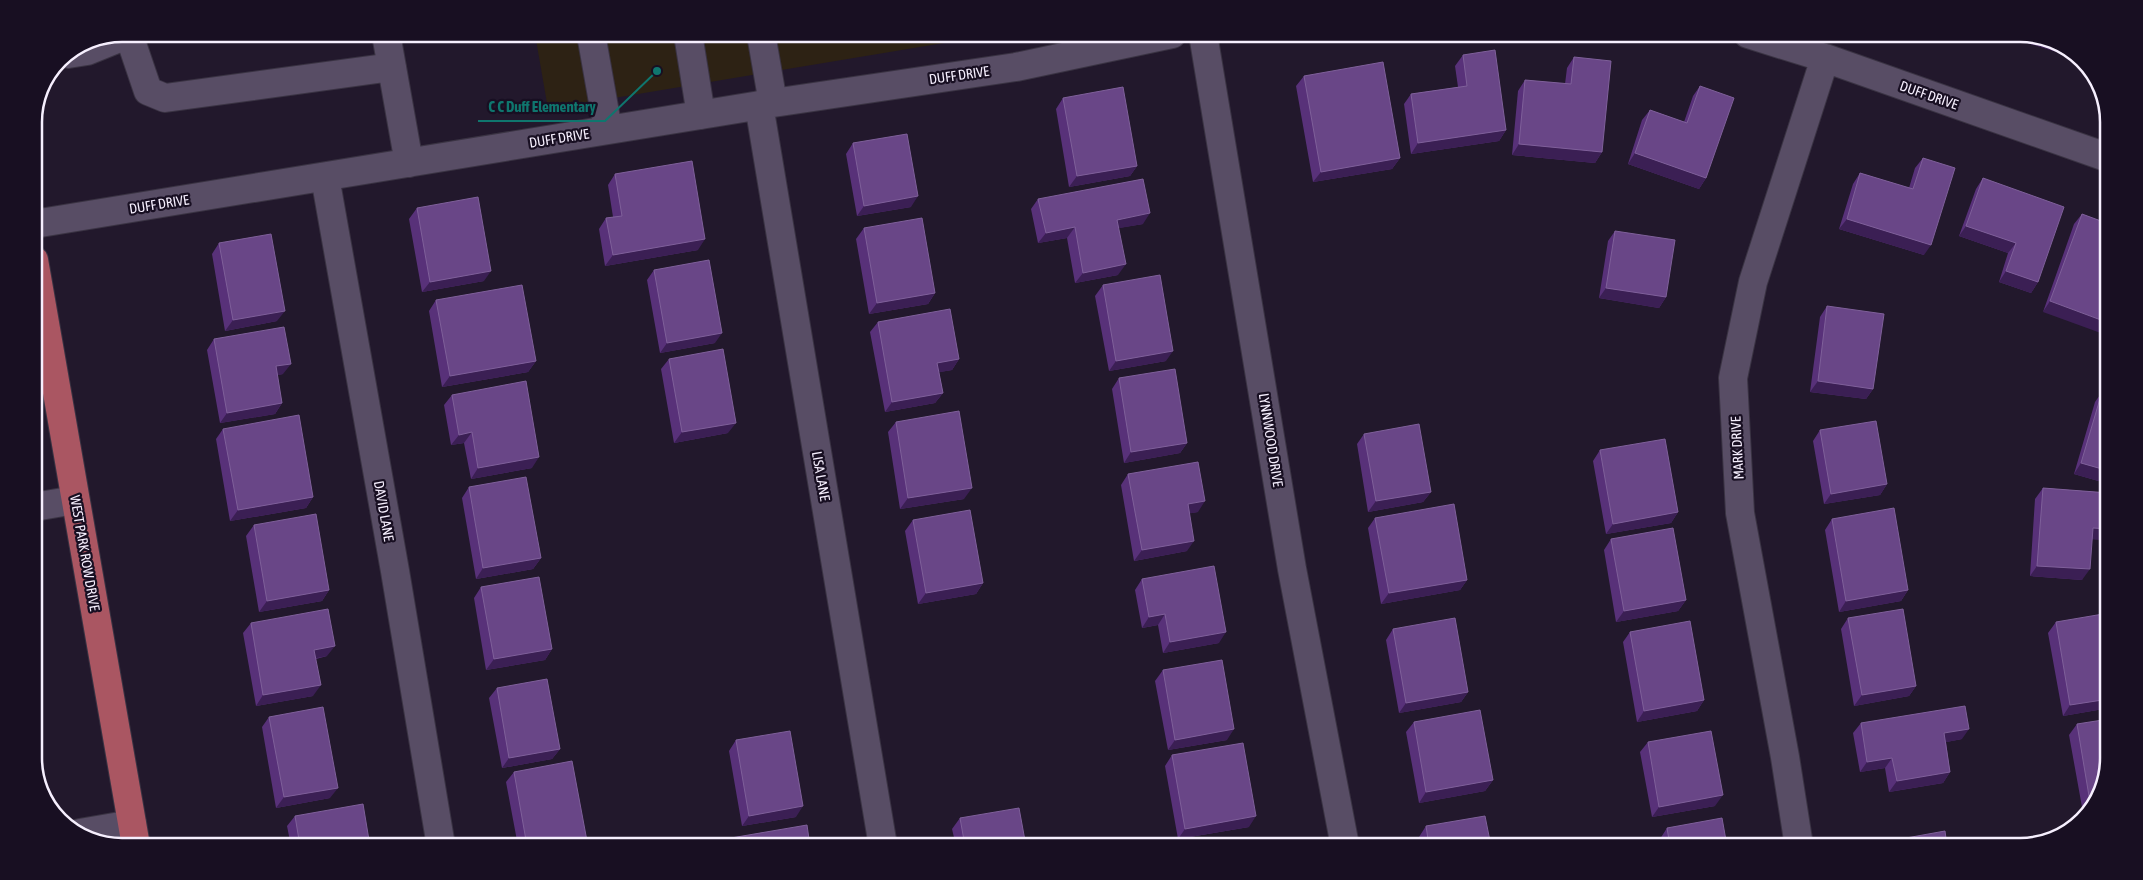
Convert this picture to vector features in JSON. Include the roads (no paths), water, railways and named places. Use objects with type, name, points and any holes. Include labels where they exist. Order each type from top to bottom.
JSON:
[{"type":"main road","name":"WEST PARK ROW DRIVE","points":[[43,313],[134,835]]},
{"type":"street","points":[[132,42],[148,91],[164,98],[392,67]]},
{"type":"street","points":[[387,42],[409,163]]},
{"type":"street","points":[[592,42],[608,130]]},
{"type":"street","points":[[689,42],[701,115]]},
{"type":"street","name":"LISA LANE","points":[[762,42],[766,104],[882,838]]},
{"type":"street","name":"DUFF DRIVE","points":[[43,223],[766,104],[1016,67],[1134,42]]},
{"type":"street","name":"LYNNWOOD DRIVE","points":[[1204,42],[1292,570],[1343,838]]},
{"type":"street","name":"DUFF DRIVE","points":[[1774,42],[1825,58],[2100,155]]},
{"type":"street","points":[[86,51],[98,46]]},
{"type":"street","name":"MARK DRIVE","points":[[1798,838],[1785,757],[1740,513],[1733,378],[1752,282],[1825,58]]},
{"type":"street","name":"DAVID LANE","points":[[324,177],[395,571],[440,838]]},
{"type":"street","points":[[43,505],[75,500]]},
{"type":"street","points":[[102,834],[134,835]]},
{"type":"place","name":"C C Duff Elementary","points":[[657,71]]}]
